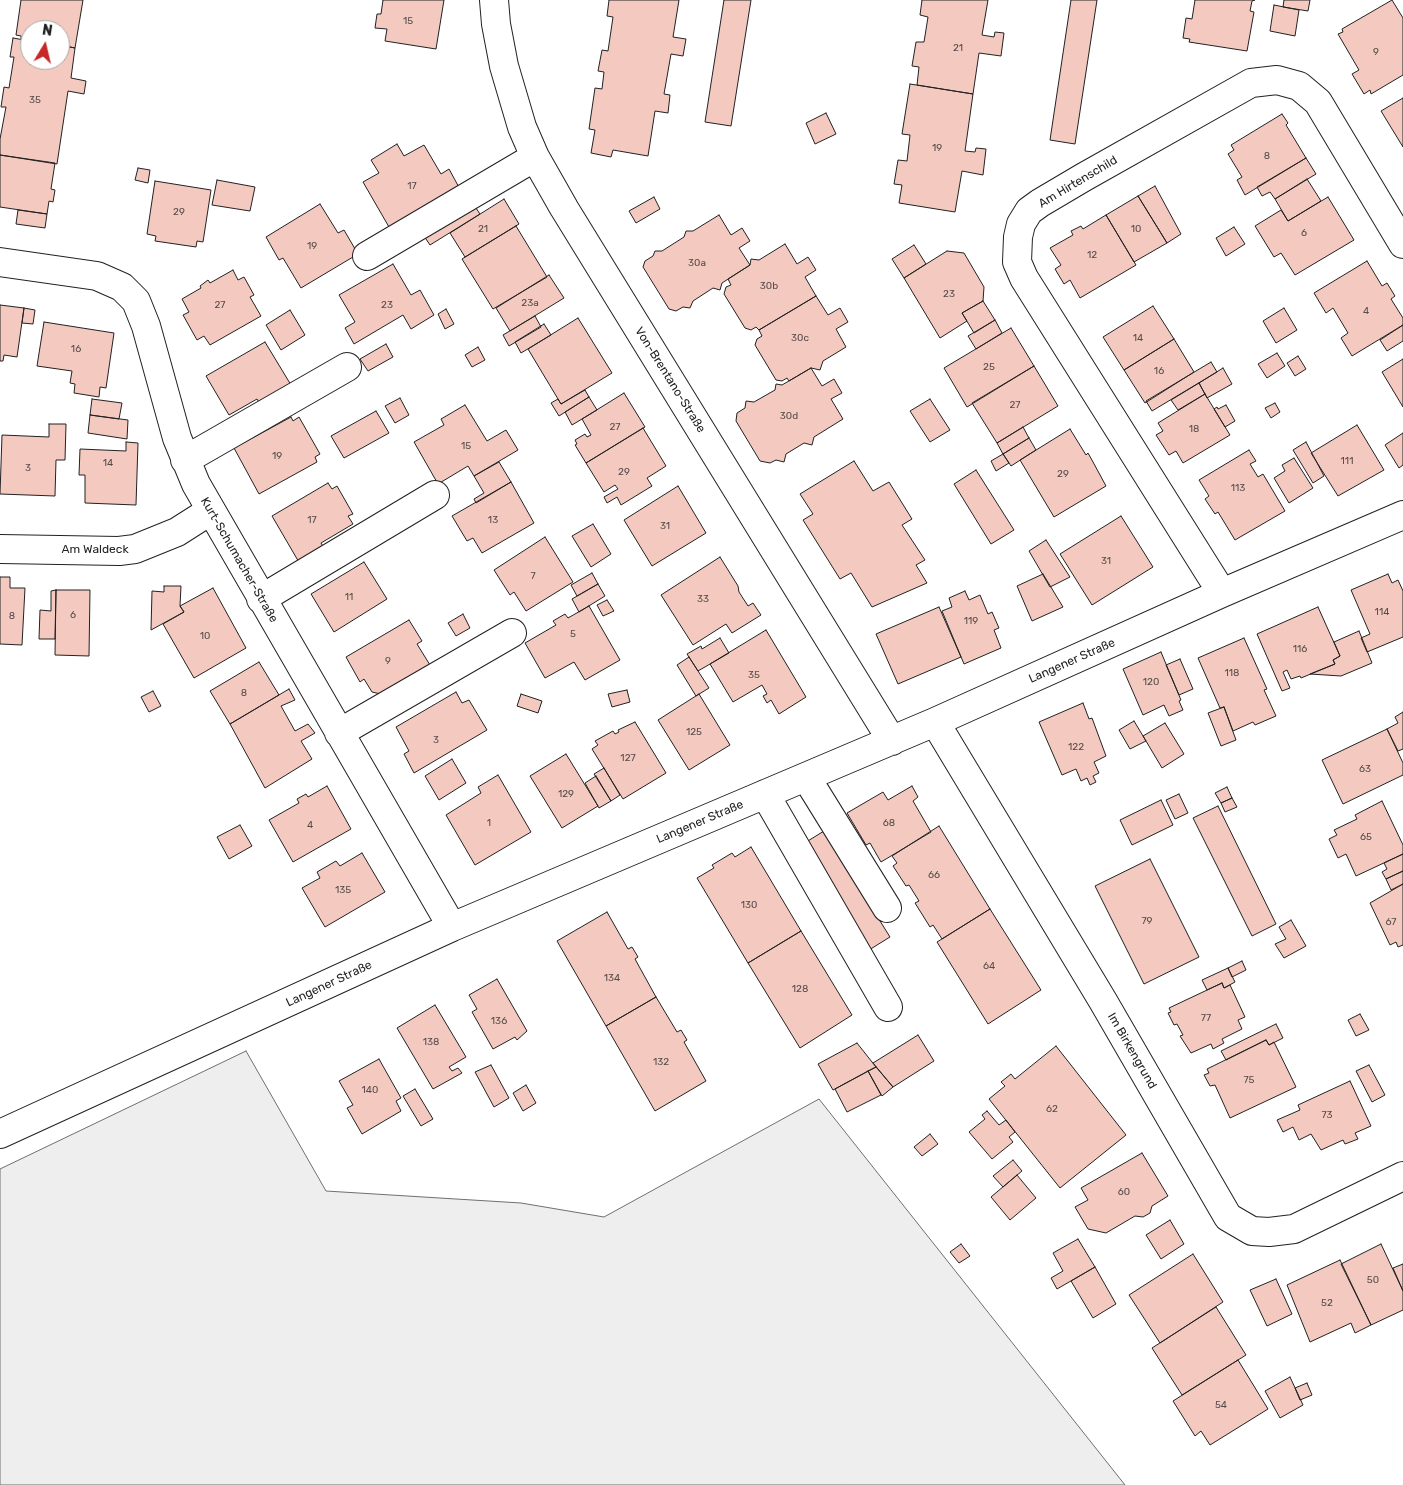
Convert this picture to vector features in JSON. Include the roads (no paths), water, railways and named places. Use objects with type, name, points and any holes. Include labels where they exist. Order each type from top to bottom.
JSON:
[{"type":"street","name":"Von-Brentano-Straße","points":[[494,0],[496,24],[504,66],[522,127],[535,157],[564,208],[892,741]]},
{"type":"street","name":"Am Hirtenschild","points":[[1222,593],[1024,278],[1017,262],[1018,237],[1021,224],[1030,211],[1040,203],[1125,153],[1251,83],[1277,80],[1299,86],[1318,102],[1403,244]]},
{"type":"street","points":[[367,256],[535,157]]},
{"type":"street","name":"Kurt-Schumacher-Straße","points":[[0,262],[97,276],[115,282],[131,294],[141,311],[185,460],[210,511],[452,927]]},
{"type":"street","points":[[185,460],[346,367]]},
{"type":"street","points":[[261,599],[435,495]]},
{"type":"street","name":"Am Waldeck","points":[[0,549],[119,552],[135,549],[177,532],[210,511]]},
{"type":"street","name":"Langener Straße","points":[[0,1134],[452,927],[892,741],[1222,593],[1403,515]]},
{"type":"street","points":[[339,733],[512,633]]},
{"type":"street","name":"Im Birkengrund","points":[[935,722],[1099,994],[1228,1217],[1252,1231],[1269,1232],[1294,1229],[1403,1176]]},
{"type":"street","points":[[806,777],[887,908]]},
{"type":"street","points":[[765,794],[888,1007]]}]
